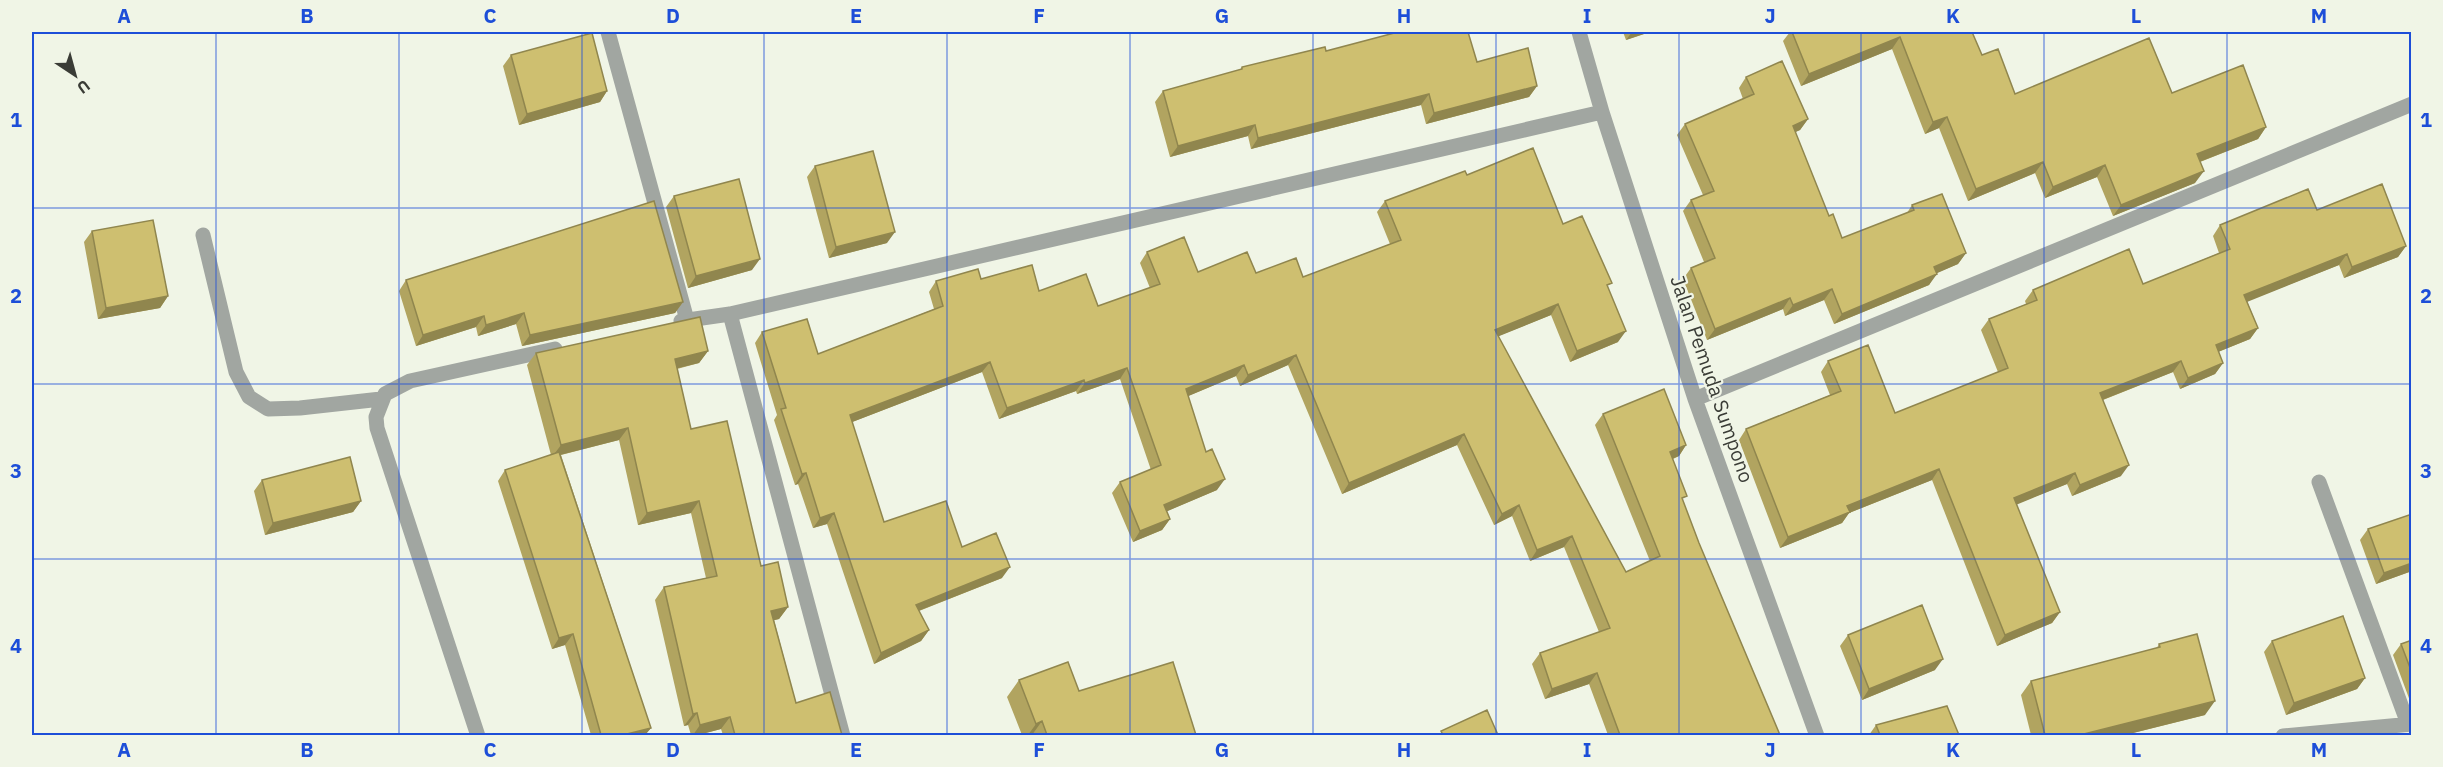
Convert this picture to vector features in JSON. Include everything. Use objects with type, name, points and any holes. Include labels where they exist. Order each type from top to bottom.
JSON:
[{"type":"street","points":[[608,32],[687,320]]},
{"type":"street","name":"Jalan Pemuda Sumpono","points":[[1579,32],[1602,112],[1695,399],[1817,735]]},
{"type":"street","points":[[1695,399],[2412,104]]},
{"type":"street","points":[[664,325],[730,314],[1602,112]]},
{"type":"street","points":[[203,235],[236,372],[249,397],[268,409],[300,408],[381,399]]},
{"type":"street","points":[[730,314],[843,735]]},
{"type":"street","points":[[478,735],[376,428],[376,417],[381,399],[385,394],[410,381],[572,345]]},
{"type":"street","points":[[2283,735],[2410,724],[2319,482]]},
{"type":"building","points":[[1398,32],[1468,32],[1477,62],[1528,48],[1537,86],[1434,113],[1429,94],[1258,138],[1255,125],[1178,146],[1163,91],[1242,69],[1242,67],[1325,47],[1326,51]]},
{"type":"building","points":[[1792,32],[1972,32],[1982,55],[1998,49],[2015,94],[2149,38],[2172,93],[2243,65],[2266,127],[2197,154],[2204,171],[2121,205],[2105,165],[2053,187],[2043,162],[1976,189],[1947,117],[1933,122],[1900,37],[1809,74]]},
{"type":"building","points":[[592,33],[607,91],[527,114],[511,55]]},
{"type":"building","points":[[1782,61],[1808,119],[1793,126],[1829,216],[1833,214],[1842,238],[1914,210],[1912,205],[1942,194],[1966,253],[1934,267],[1937,274],[1842,314],[1832,289],[1793,305],[1790,298],[1715,329],[1691,268],[1715,258],[1691,200],[1714,191],[1685,124],[1754,94],[1746,77]]},
{"type":"building","points":[[1533,148],[1563,224],[1582,216],[1612,283],[1607,285],[1626,331],[1577,351],[1558,304],[1495,330],[1626,572],[1660,556],[1603,414],[1664,389],[1686,445],[1670,452],[1687,496],[1682,498],[1780,735],[1620,735],[1597,673],[1552,689],[1540,653],[1610,628],[1572,536],[1537,550],[1519,505],[1502,514],[1464,434],[1349,483],[1296,355],[1248,375],[1244,365],[1186,389],[1206,452],[1212,449],[1225,479],[1164,505],[1170,519],[1140,531],[1120,482],[1161,465],[1127,368],[1085,383],[1084,380],[1007,408],[990,362],[850,415],[884,522],[946,501],[962,547],[996,533],[1010,567],[916,605],[929,630],[881,653],[834,513],[820,518],[806,473],[802,474],[781,409],[786,408],[762,332],[807,319],[818,354],[943,306],[936,281],[978,269],[981,279],[1032,265],[1039,291],[1086,274],[1098,306],[1160,284],[1147,252],[1184,237],[1198,272],[1247,252],[1256,273],[1296,258],[1303,277],[1401,240],[1385,201],[1465,171],[1467,175]]},
{"type":"building","points":[[873,151],[895,232],[836,247],[815,166]]},
{"type":"building","points":[[739,179],[760,259],[696,276],[674,196]]},
{"type":"building","points":[[2382,184],[2406,246],[2352,267],[2347,254],[2244,295],[2258,328],[2216,345],[2223,363],[2188,378],[2181,361],[2100,393],[2129,465],[2080,485],[2075,473],[2014,498],[2060,612],[2005,635],[1939,469],[1847,506],[1850,512],[1788,537],[1746,429],[1841,391],[1828,361],[1868,345],[1895,413],[2008,368],[1989,319],[2037,300],[2033,290],[2129,249],[2143,284],[2230,249],[2220,225],[2308,189],[2317,210]]},
{"type":"building","points":[[654,201],[683,302],[530,335],[524,313],[486,325],[484,316],[423,335],[406,280]]},
{"type":"building","points":[[153,220],[168,296],[106,308],[92,231]]},
{"type":"building","points":[[700,317],[708,351],[675,359],[691,429],[727,421],[761,566],[778,562],[788,607],[771,611],[796,703],[830,692],[842,735],[735,735],[730,717],[700,725],[697,713],[693,714],[664,587],[717,576],[699,501],[647,513],[628,428],[561,445],[536,353]]},
{"type":"building","points":[[559,452],[651,728],[623,735],[601,735],[573,634],[559,638],[505,470]]},
{"type":"building","points":[[350,457],[361,501],[273,523],[262,480]]},
{"type":"building","points":[[2412,514],[2412,563],[2384,573],[2368,529]]},
{"type":"building","points":[[1922,605],[1943,659],[1869,689],[1848,635]]},
{"type":"building","points":[[2343,616],[2365,678],[2294,703],[2272,641]]},
{"type":"building","points":[[2197,634],[2215,701],[2080,735],[2045,735],[2031,681],[2160,647],[2159,644]]},
{"type":"building","points":[[2412,640],[2412,673],[2401,644]]},
{"type":"building","points":[[1068,662],[1079,691],[1173,662],[1196,735],[1047,735],[1042,721],[1036,724],[1019,680]]},
{"type":"building","points":[[1947,706],[1959,735],[1880,735],[1876,725]]},
{"type":"building","points":[[1487,710],[1498,735],[1443,735],[1441,731]]}]
